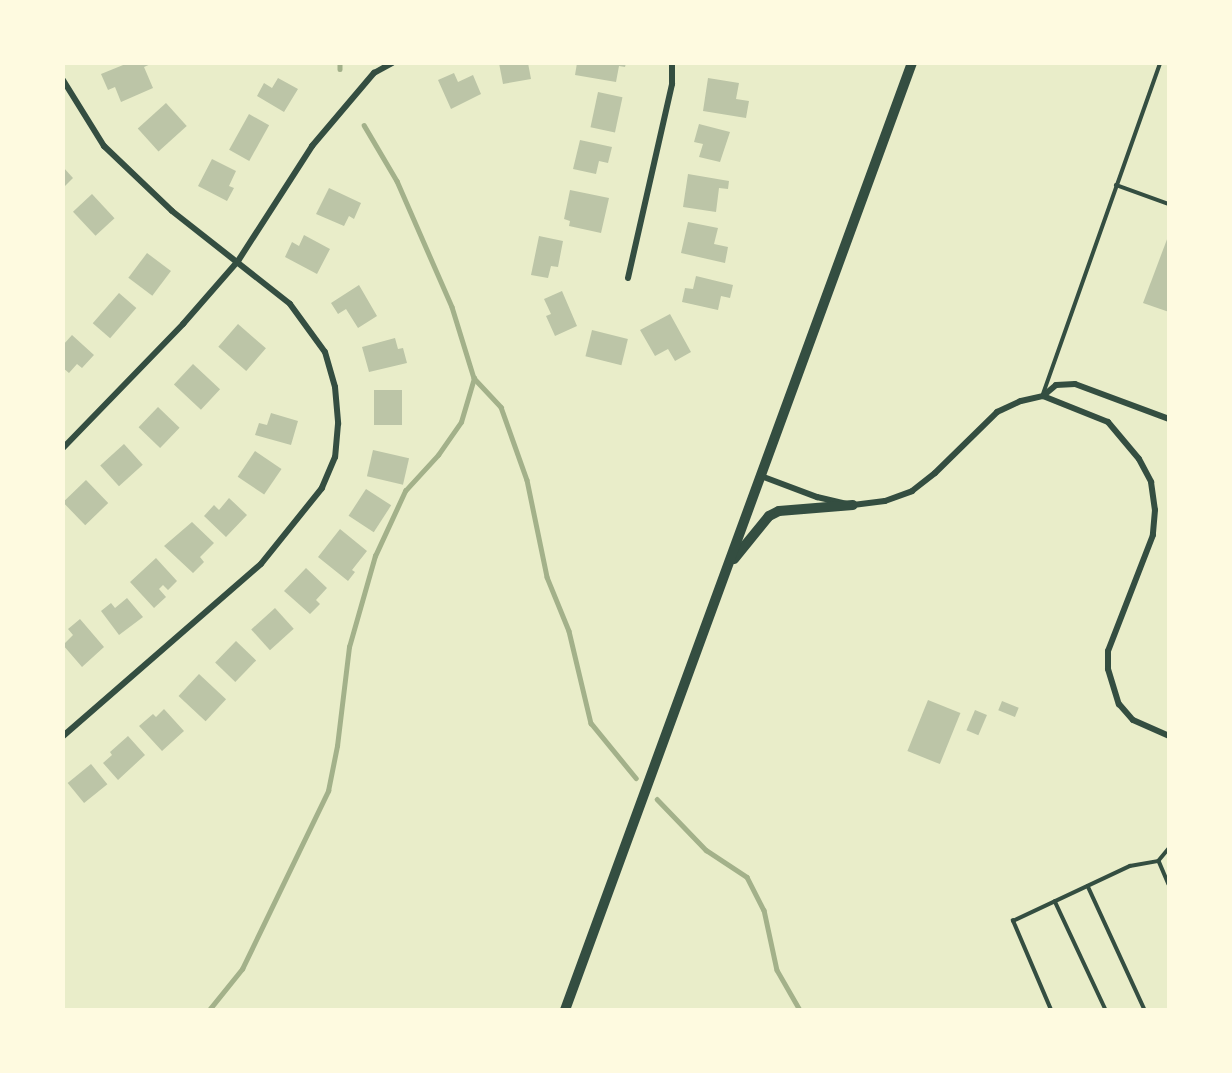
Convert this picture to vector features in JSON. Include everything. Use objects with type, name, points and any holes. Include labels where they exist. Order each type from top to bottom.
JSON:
[{"type":"main road","points":[[565,1010],[912,63]]},
{"type":"main road","points":[[729,565],[769,516],[779,511],[853,505]]},
{"type":"street","points":[[63,448],[183,324],[238,261],[312,146],[374,73],[392,63]]},
{"type":"street","points":[[628,278],[672,84],[672,63]]},
{"type":"street","points":[[63,80],[104,146],[172,211],[290,304],[325,352],[335,387],[338,424],[335,457],[322,488],[261,564],[63,736]]},
{"type":"street","points":[[761,476],[817,497],[853,505],[885,501],[912,491],[935,473],[997,412],[1021,401],[1043,396],[1056,385],[1075,384],[1169,419]]},
{"type":"street","points":[[1043,396],[1108,422],[1139,458],[1151,482],[1155,510],[1153,535],[1108,651],[1108,669],[1119,704],[1133,720],[1169,736]]},
{"type":"lane","points":[[1043,396],[1160,63]]},
{"type":"lane","points":[[1116,185],[1169,204]]},
{"type":"lane","points":[[1051,1010],[1013,921],[1130,866],[1159,861],[1169,849]]},
{"type":"lane","points":[[1159,861],[1169,884]]},
{"type":"lane","points":[[1088,886],[1146,1010]]},
{"type":"lane","points":[[1055,901],[1106,1010]]},
{"type":"building","points":[[128,63],[153,63],[144,67],[153,88],[121,102],[115,87],[108,90],[101,74]]},
{"type":"building","points":[[499,63],[528,63],[531,79],[503,84]]},
{"type":"building","points":[[577,63],[626,63],[625,67],[619,66],[616,82],[575,75]]},
{"type":"building","points":[[454,73],[458,82],[473,75],[481,94],[451,109],[438,80]]},
{"type":"building","points":[[278,78],[298,89],[284,112],[257,96],[264,83],[272,88]]},
{"type":"building","points":[[708,78],[739,83],[736,99],[749,101],[746,118],[703,111]]},
{"type":"building","points":[[598,92],[622,97],[615,132],[591,127]]},
{"type":"building","points":[[166,103],[187,126],[159,151],[138,128]]},
{"type":"building","points":[[249,114],[269,125],[249,161],[229,150]]},
{"type":"building","points":[[699,124],[730,132],[720,162],[699,157],[703,144],[694,142]]},
{"type":"building","points":[[580,140],[612,147],[608,163],[599,161],[596,174],[573,169]]},
{"type":"building","points":[[212,159],[236,171],[229,186],[234,188],[227,201],[198,186]]},
{"type":"building","points":[[63,167],[73,178],[63,188]]},
{"type":"building","points":[[688,174],[729,181],[728,189],[719,188],[716,212],[683,207]]},
{"type":"building","points":[[329,188],[361,203],[354,219],[349,216],[344,226],[316,214]]},
{"type":"building","points":[[570,190],[609,198],[601,233],[569,226],[570,221],[564,219]]},
{"type":"building","points":[[92,194],[115,218],[95,236],[73,212]]},
{"type":"building","points":[[688,222],[718,228],[714,244],[728,247],[725,263],[681,253]]},
{"type":"building","points":[[1169,234],[1169,312],[1143,303]]},
{"type":"building","points":[[304,235],[330,249],[317,274],[285,257],[292,242],[299,246]]},
{"type":"building","points":[[539,236],[563,241],[558,267],[551,266],[548,278],[531,275]]},
{"type":"building","points":[[147,253],[171,271],[152,296],[128,278]]},
{"type":"building","points":[[696,276],[733,285],[730,298],[721,296],[718,310],[682,302],[685,288],[693,289]]},
{"type":"building","points":[[359,285],[377,316],[358,328],[346,309],[338,314],[331,303]]},
{"type":"building","points":[[562,291],[577,326],[555,336],[546,316],[551,314],[544,299]]},
{"type":"building","points":[[119,293],[136,308],[110,338],[93,323]]},
{"type":"building","points":[[670,314],[691,352],[675,361],[668,349],[655,356],[640,330]]},
{"type":"building","points":[[238,324],[266,348],[246,371],[218,347]]},
{"type":"building","points":[[592,330],[628,339],[621,365],[585,356]]},
{"type":"building","points":[[72,335],[94,355],[82,368],[77,364],[69,373],[63,368],[63,345]]},
{"type":"building","points":[[395,338],[398,349],[403,348],[407,363],[369,372],[362,347]]},
{"type":"building","points":[[193,364],[220,389],[201,410],[174,384]]},
{"type":"building","points":[[374,390],[402,390],[402,425],[374,425]]},
{"type":"building","points":[[158,407],[180,428],[160,448],[139,427]]},
{"type":"building","points":[[271,413],[298,421],[291,445],[255,435],[259,423],[267,425]]},
{"type":"building","points":[[124,444],[143,465],[119,486],[100,465]]},
{"type":"building","points":[[373,450],[409,458],[403,485],[367,476]]},
{"type":"building","points":[[255,451],[282,469],[264,495],[238,477]]},
{"type":"building","points":[[86,480],[108,503],[85,525],[63,502]]},
{"type":"building","points":[[366,489],[391,505],[374,532],[349,516]]},
{"type":"building","points":[[229,498],[247,515],[226,537],[204,516],[214,505],[219,510]]},
{"type":"building","points":[[192,522],[214,543],[200,557],[204,562],[193,573],[164,546]]},
{"type":"building","points":[[340,529],[367,551],[352,570],[355,572],[348,581],[318,557]]},
{"type":"building","points":[[156,558],[177,581],[168,590],[163,585],[159,589],[166,597],[154,608],[130,582]]},
{"type":"building","points":[[306,568],[327,588],[316,600],[320,604],[310,614],[284,591]]},
{"type":"building","points":[[127,598],[143,617],[119,635],[101,611],[111,603],[115,608]]},
{"type":"building","points":[[275,608],[294,629],[270,650],[251,629]]},
{"type":"building","points":[[80,619],[104,647],[82,667],[63,645],[73,635],[68,629]]},
{"type":"building","points":[[236,641],[256,660],[235,682],[215,663]]},
{"type":"building","points":[[199,674],[226,699],[206,721],[179,696]]},
{"type":"building","points":[[928,700],[960,713],[940,764],[907,751]]},
{"type":"building","points":[[1002,701],[1019,708],[1015,717],[998,710]]},
{"type":"building","points":[[164,709],[184,731],[162,751],[139,726],[153,714],[156,717]]},
{"type":"building","points":[[975,710],[987,715],[978,735],[966,730]]},
{"type":"building","points":[[128,736],[145,755],[118,780],[103,763],[112,755],[110,752]]},
{"type":"building","points":[[91,764],[107,784],[84,803],[68,783]]},
{"type":"waterway","points":[[340,63],[340,69]]},
{"type":"waterway","points":[[364,125],[397,181],[452,307],[474,378],[501,407],[527,480],[547,577],[569,631],[591,723],[636,778]]},
{"type":"waterway","points":[[209,1010],[242,969],[328,791],[337,746],[349,647],[375,556],[405,491],[438,455],[461,422],[474,378]]},
{"type":"waterway","points":[[657,799],[706,850],[747,877],[764,910],[777,970],[800,1010]]}]
